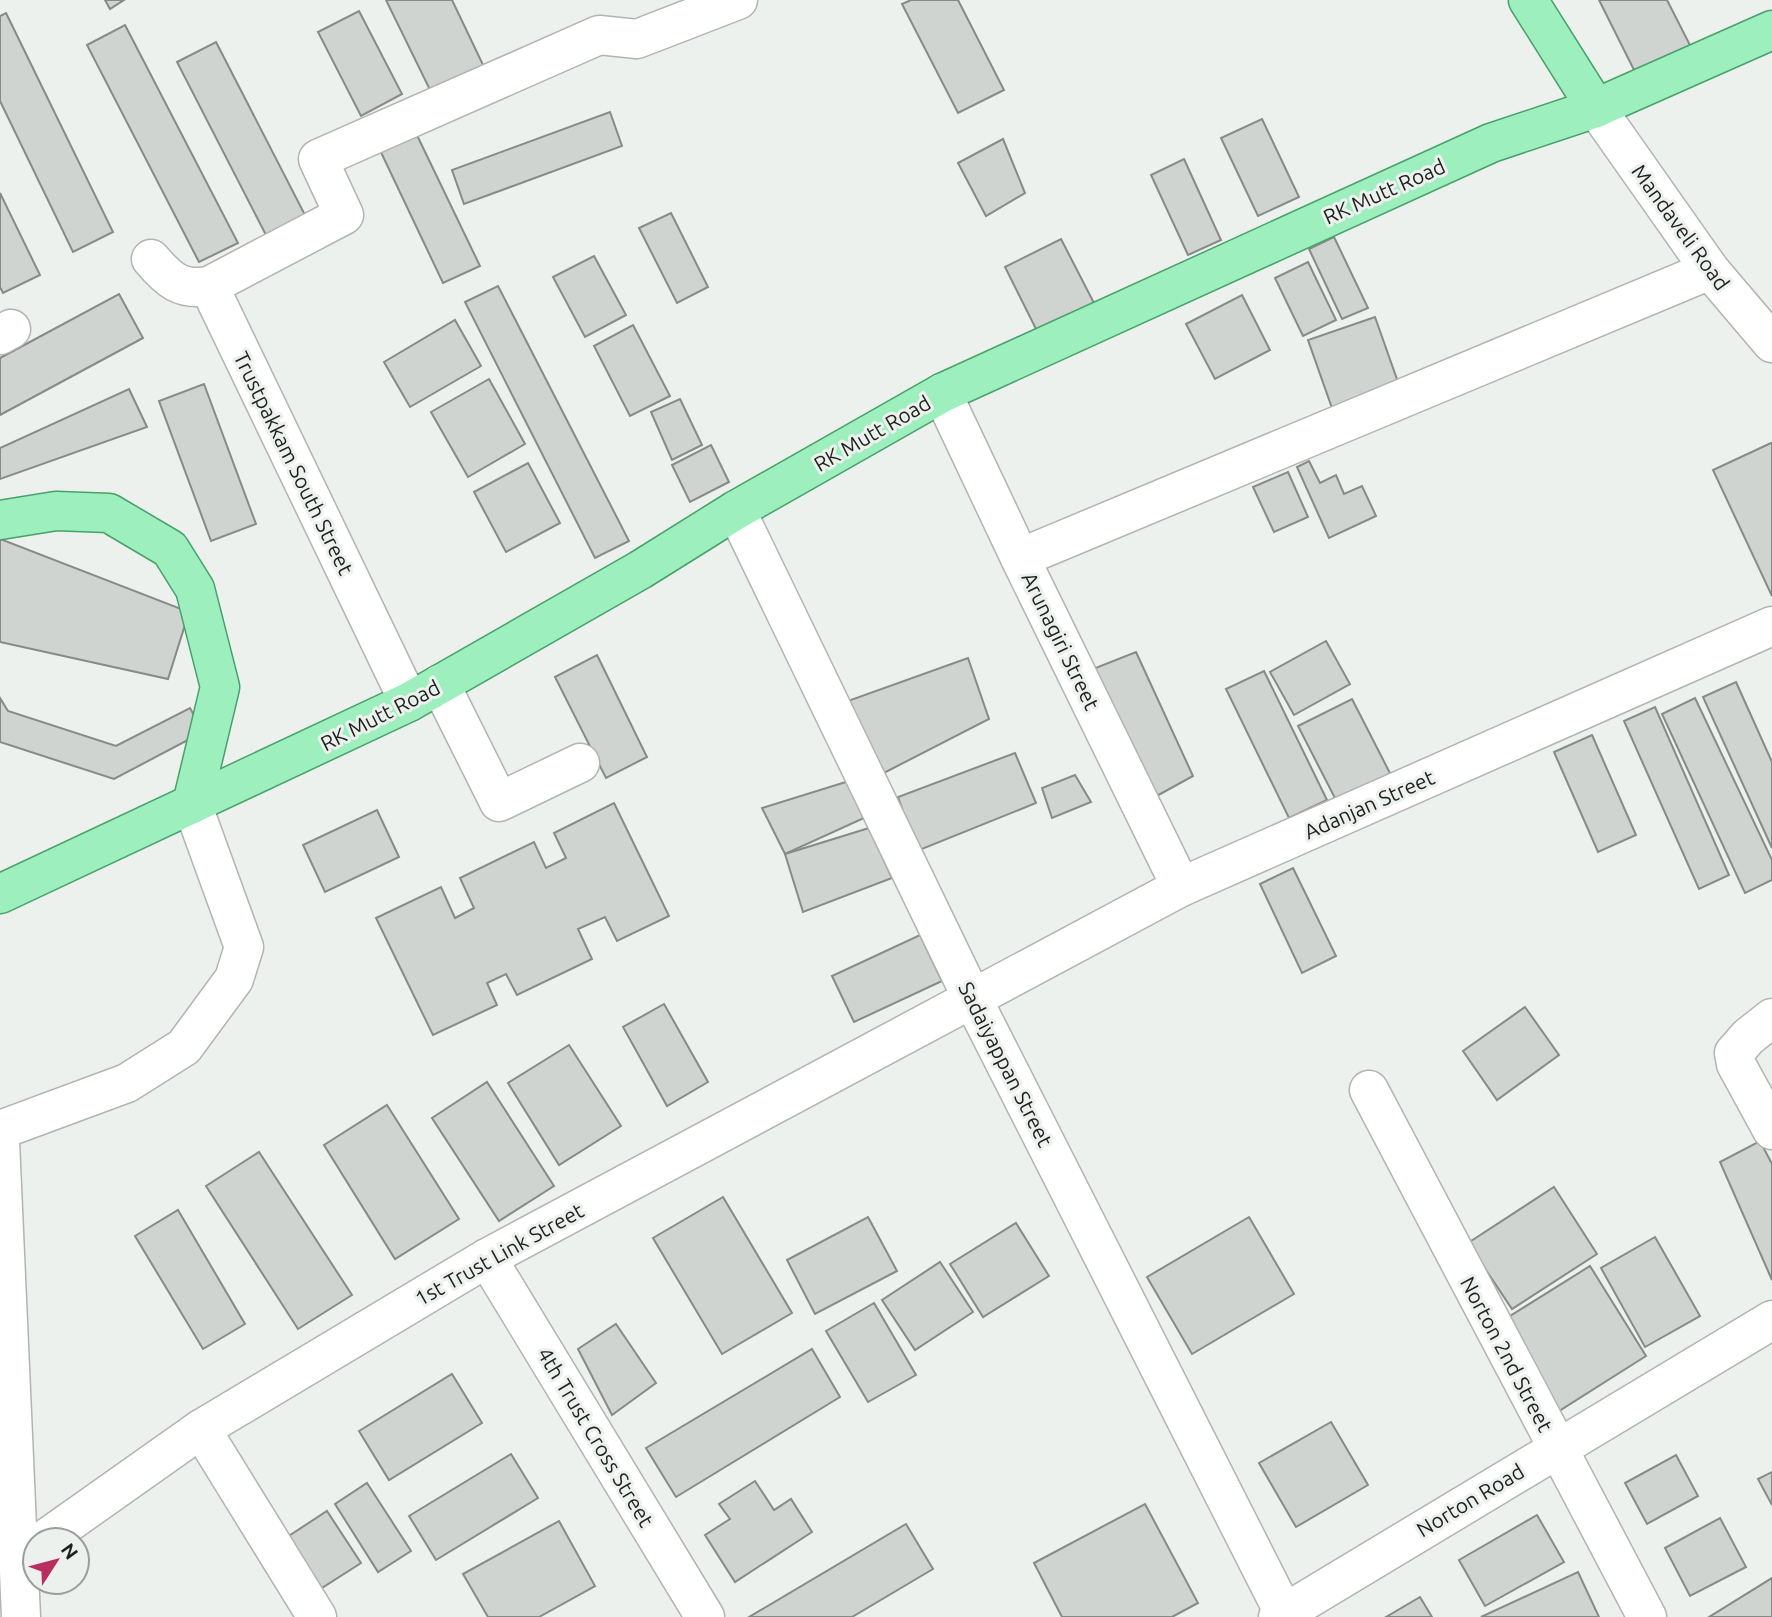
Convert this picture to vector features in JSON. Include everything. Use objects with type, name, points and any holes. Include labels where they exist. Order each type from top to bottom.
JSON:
[{"type":"main road","points":[[1528,0],[1596,107]]},
{"type":"main road","name":"RK Mutt Road","points":[[0,894],[425,693],[640,570],[736,510],[942,393],[1491,143],[1596,107],[1772,30]]},
{"type":"main road","points":[[0,520],[56,511],[109,513],[170,549],[195,589],[220,687],[192,804]]},
{"type":"street","points":[[151,259],[169,280],[195,289],[209,286],[344,215],[318,159],[599,35],[637,39],[738,0]]},
{"type":"street","name":"Mandaveli Road","points":[[1596,107],[1710,270],[1772,343]]},
{"type":"street","points":[[1020,558],[1710,270]]},
{"type":"street","name":"Trustpakkam South Street","points":[[209,286],[425,693],[499,802],[580,763]]},
{"type":"street","name":"Arunagiri Street","points":[[942,393],[1181,887]]},
{"type":"street","name":"Sadaiyappan Street","points":[[736,510],[972,998],[1282,1616]]},
{"type":"street","name":"Adanjan Street","points":[[972,998],[1181,887],[1772,626]]},
{"type":"street","points":[[0,1130],[127,1083],[184,1047],[234,979],[244,947],[192,804]]},
{"type":"street","name":"1st Trust Link Street","points":[[64,1526],[201,1429],[486,1258],[972,998]]},
{"type":"street","points":[[1772,1018],[1748,1037],[1734,1053],[1736,1063],[1772,1130]]},
{"type":"street","name":"Norton 2nd Street","points":[[1369,1090],[1647,1617]]},
{"type":"street","points":[[0,1141],[7,1444],[28,1526]]},
{"type":"street","name":"4th Trust Cross Street","points":[[486,1258],[705,1617]]},
{"type":"street","name":"Norton Road","points":[[1282,1616],[1557,1447],[1772,1320]]},
{"type":"street","points":[[201,1429],[317,1617]]},
{"type":"street","points":[[21,1617],[25,1596]]},
{"type":"building","points":[[105,0],[124,0],[110,9]]},
{"type":"building","points":[[386,0],[452,0],[485,69],[432,94]]},
{"type":"building","points":[[911,0],[958,0],[1004,90],[958,113],[902,4]]},
{"type":"building","points":[[1599,0],[1667,0],[1693,51],[1638,78]]},
{"type":"building","points":[[359,11],[402,94],[361,116],[318,32]]},
{"type":"building","points":[[6,13],[113,232],[73,252],[0,101],[0,16]]},
{"type":"building","points":[[125,25],[238,243],[199,262],[87,45]]},
{"type":"building","points":[[216,42],[306,217],[267,237],[177,62]]},
{"type":"building","points":[[610,112],[622,146],[464,204],[452,170]]},
{"type":"building","points":[[1262,119],[1299,197],[1258,216],[1221,138]]},
{"type":"building","points":[[414,129],[480,266],[443,283],[378,146]]},
{"type":"building","points":[[1003,139],[1025,193],[986,216],[958,163]]},
{"type":"building","points":[[1184,159],[1221,240],[1188,255],[1151,175]]},
{"type":"building","points":[[0,193],[40,275],[3,293],[0,287]]},
{"type":"building","points":[[671,213],[708,287],[677,303],[639,228]]},
{"type":"building","points":[[1334,237],[1368,308],[1342,319],[1309,249]]},
{"type":"building","points":[[1061,239],[1094,303],[1037,331],[1005,267]]},
{"type":"building","points":[[594,256],[626,315],[585,337],[553,277]]},
{"type":"building","points":[[1308,262],[1336,320],[1303,336],[1275,278]]},
{"type":"building","points":[[498,286],[629,541],[595,558],[465,302]]},
{"type":"building","points":[[119,294],[143,338],[0,415],[0,358]]},
{"type":"building","points":[[1242,295],[1270,350],[1215,379],[1186,324]]},
{"type":"building","points":[[1375,317],[1399,385],[1332,408],[1308,340]]},
{"type":"building","points":[[455,320],[481,366],[410,407],[384,362]]},
{"type":"building","points":[[633,325],[670,396],[630,416],[594,346]]},
{"type":"building","points":[[489,379],[525,444],[468,477],[431,412]]},
{"type":"building","points":[[204,384],[256,524],[211,541],[159,401]]},
{"type":"building","points":[[129,389],[147,427],[0,479],[0,448]]},
{"type":"building","points":[[680,399],[702,445],[672,460],[651,412]]},
{"type":"building","points":[[1772,444],[1772,596],[1713,470]]},
{"type":"building","points":[[711,445],[729,482],[690,502],[672,465]]},
{"type":"building","points":[[1309,461],[1320,483],[1336,475],[1344,494],[1362,486],[1376,516],[1329,538],[1297,467]]},
{"type":"building","points":[[528,463],[560,523],[506,552],[474,492]]},
{"type":"building","points":[[1288,472],[1308,517],[1274,532],[1253,487]]},
{"type":"building","points":[[0,539],[189,612],[168,679],[0,642]]},
{"type":"building","points":[[1326,641],[1350,684],[1294,715],[1270,672]]},
{"type":"building","points":[[1136,652],[1193,776],[1153,798],[1093,669]]},
{"type":"building","points":[[597,655],[647,757],[606,778],[555,677]]},
{"type":"building","points":[[968,658],[989,719],[872,779],[845,702]]},
{"type":"building","points":[[1264,671],[1327,800],[1289,818],[1226,689]]},
{"type":"building","points":[[1736,682],[1772,762],[1772,848],[1703,697]]},
{"type":"building","points":[[0,698],[8,711],[116,746],[190,708],[203,732],[114,779],[0,742]]},
{"type":"building","points":[[1695,698],[1772,860],[1772,880],[1745,893],[1662,714]]},
{"type":"building","points":[[1352,699],[1393,779],[1339,806],[1298,726]]},
{"type":"building","points":[[1655,707],[1729,875],[1699,889],[1624,721]]},
{"type":"building","points":[[1592,735],[1636,835],[1598,852],[1554,752]]},
{"type":"building","points":[[1015,753],[1036,803],[917,851],[898,797]]},
{"type":"building","points":[[1075,775],[1091,802],[1052,818],[1042,788]]},
{"type":"building","points":[[849,781],[864,818],[785,854],[762,808]]},
{"type":"building","points":[[614,803],[669,916],[617,941],[605,917],[578,929],[592,959],[517,995],[506,974],[487,983],[497,1005],[433,1035],[376,918],[441,887],[455,918],[474,908],[460,878],[534,842],[546,868],[566,858],[554,833]]},
{"type":"building","points":[[377,810],[399,857],[325,892],[303,845]]},
{"type":"building","points":[[869,828],[892,878],[803,912],[785,854]]},
{"type":"building","points":[[1293,868],[1336,956],[1302,973],[1260,884]]},
{"type":"building","points":[[920,935],[942,981],[854,1022],[832,976]]},
{"type":"building","points":[[664,1004],[708,1082],[667,1106],[623,1027]]},
{"type":"building","points":[[1525,1007],[1559,1055],[1497,1100],[1463,1051]]},
{"type":"building","points":[[569,1045],[621,1126],[559,1165],[508,1083]]},
{"type":"building","points":[[487,1082],[554,1186],[499,1221],[432,1118]]},
{"type":"building","points":[[387,1105],[459,1219],[395,1259],[324,1145]]},
{"type":"building","points":[[1760,1141],[1772,1164],[1772,1280],[1720,1162]]},
{"type":"building","points":[[259,1152],[352,1295],[298,1329],[206,1186]]},
{"type":"building","points":[[1554,1187],[1597,1254],[1512,1309],[1468,1243]]},
{"type":"building","points":[[723,1197],[792,1313],[722,1354],[653,1238]]},
{"type":"building","points":[[178,1210],[245,1324],[203,1349],[135,1236]]},
{"type":"building","points":[[868,1217],[897,1271],[815,1314],[787,1260]]},
{"type":"building","points":[[1249,1217],[1294,1294],[1192,1354],[1147,1277]]},
{"type":"building","points":[[1016,1223],[1049,1276],[983,1317],[950,1264]]},
{"type":"building","points":[[1655,1237],[1700,1316],[1645,1347],[1601,1268]]},
{"type":"building","points":[[940,1262],[973,1312],[915,1350],[882,1300]]},
{"type":"building","points":[[1590,1266],[1646,1356],[1559,1411],[1502,1321]]},
{"type":"building","points":[[874,1303],[916,1375],[868,1402],[826,1331]]},
{"type":"building","points":[[616,1324],[656,1383],[612,1415],[578,1349]]},
{"type":"building","points":[[812,1349],[840,1397],[676,1497],[646,1448]]},
{"type":"building","points":[[452,1374],[482,1423],[389,1480],[359,1431]]},
{"type":"building","points":[[1331,1422],[1368,1485],[1296,1527],[1259,1463]]},
{"type":"building","points":[[511,1454],[538,1498],[436,1560],[409,1516]]},
{"type":"building","points":[[1676,1455],[1698,1496],[1647,1524],[1625,1483]]},
{"type":"building","points":[[1772,1472],[1772,1505],[1758,1479]]},
{"type":"building","points":[[755,1481],[774,1510],[791,1499],[812,1532],[735,1582],[705,1535],[730,1519],[719,1504]]},
{"type":"building","points":[[367,1483],[411,1551],[378,1572],[335,1504]]},
{"type":"building","points":[[1145,1504],[1198,1603],[1172,1617],[1062,1617],[1034,1563]]},
{"type":"building","points":[[327,1511],[361,1563],[314,1593],[281,1541]]},
{"type":"building","points":[[1537,1515],[1564,1562],[1485,1606],[1459,1560]]},
{"type":"building","points":[[1720,1518],[1746,1567],[1690,1596],[1665,1548]]},
{"type":"building","points":[[559,1521],[595,1586],[539,1617],[488,1617],[463,1574]]},
{"type":"building","points":[[906,1524],[933,1569],[852,1617],[749,1617]]},
{"type":"building","points":[[1578,1572],[1599,1617],[1481,1617]]},
{"type":"building","points":[[1772,1578],[1772,1617],[1709,1617]]},
{"type":"building","points":[[1420,1597],[1432,1617],[1386,1617]]}]
